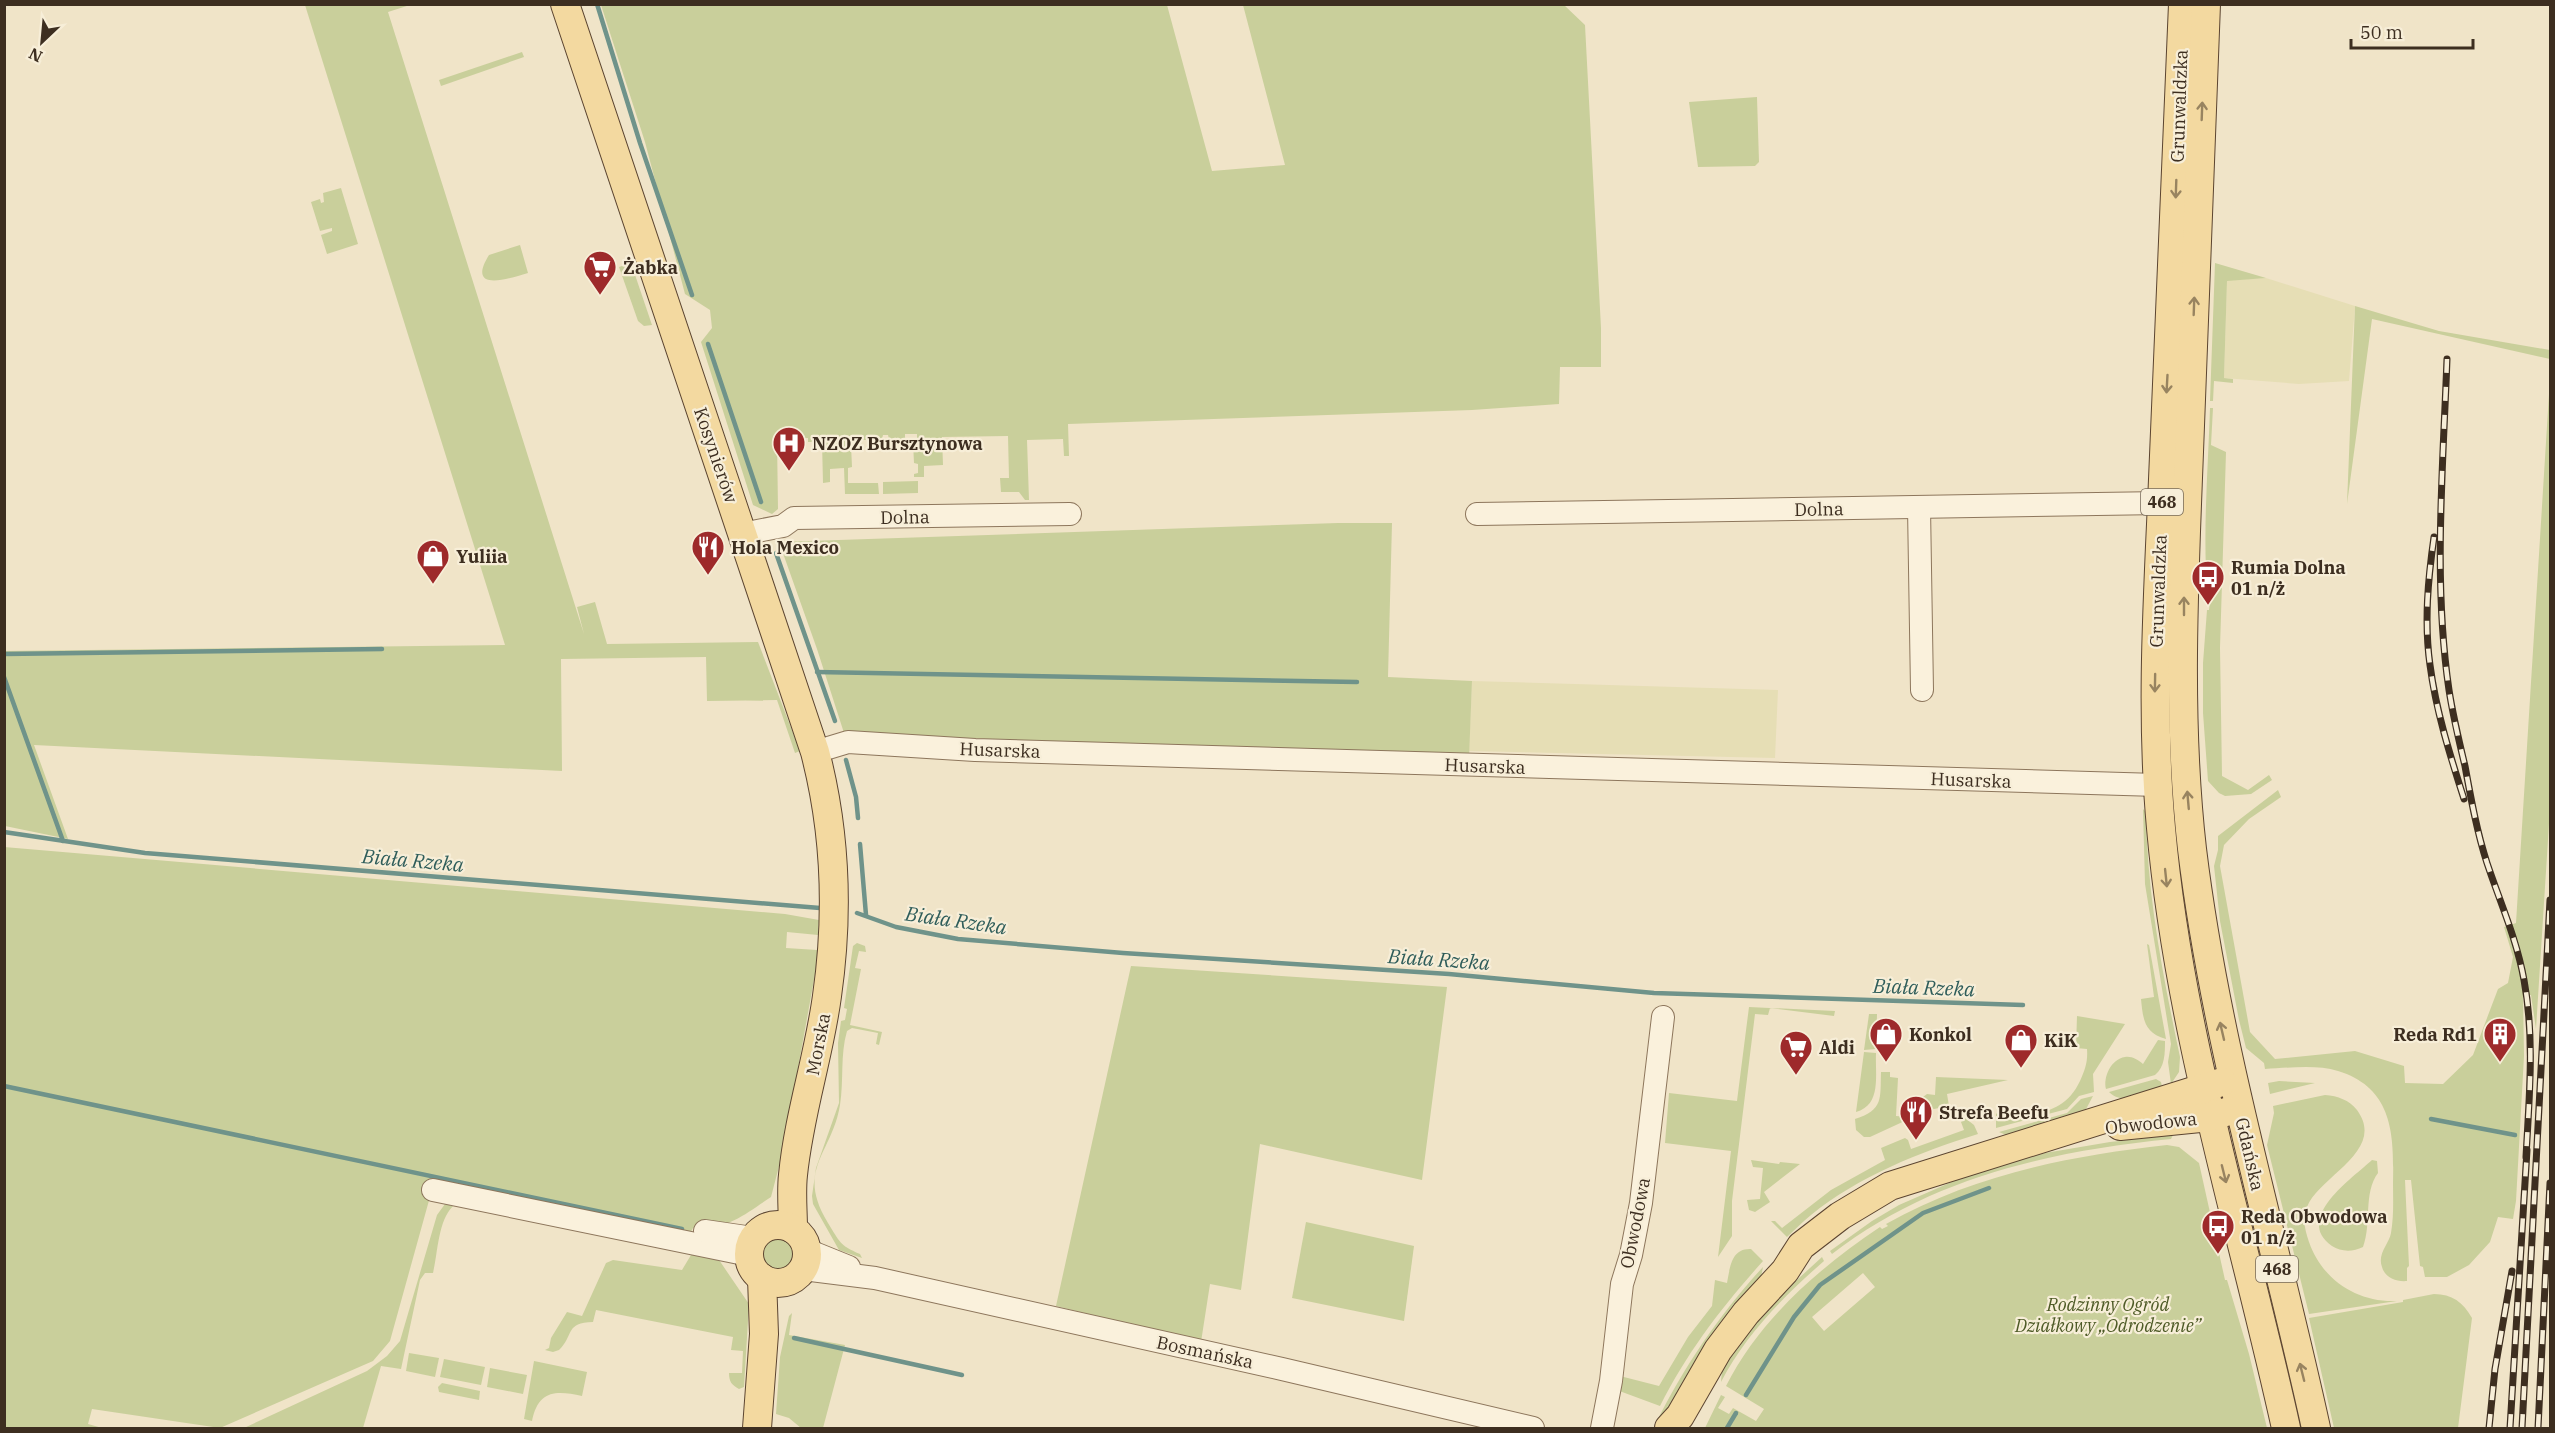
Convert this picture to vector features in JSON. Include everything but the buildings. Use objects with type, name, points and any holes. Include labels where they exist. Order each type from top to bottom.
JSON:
[{"type":"main road","name":"Kosynierów","points":[[565,4],[815,752],[832,835],[836,912]]},
{"type":"main road","name":"Grunwaldzka","points":[[2183,4],[2155,666],[2157,785],[2169,910],[2184,997]]},
{"type":"main road","name":"Grunwaldzka","points":[[2206,4],[2185,550],[2184,715],[2192,848],[2212,983]]},
{"type":"main road","name":"Morska","points":[[757,1428],[764,1334],[827,998],[836,912]]},
{"type":"main road","name":"Gdańska","points":[[2212,983],[2316,1428]]},
{"type":"main road","name":"Gdańska","points":[[2184,997],[2210,1117],[2286,1428]]},
{"type":"main road","name":"Obwodowa","points":[[1676,1424],[1718,1350],[1746,1313],[1785,1271],[1801,1246],[1840,1216],[1890,1186],[2233,1079]]},
{"type":"main road","name":"Obwodowa","points":[[2062,1133],[2210,1117],[2240,1108]]},
{"type":"street","name":"Dolna","points":[[1477,514],[2162,503]]},
{"type":"street","points":[[1919,507],[1922,690]]},
{"type":"street","name":"Dolna","points":[[742,534],[783,526],[794,518],[1070,514]]},
{"type":"street","name":"Husarska","points":[[815,752],[848,742],[975,750],[2157,785]]},
{"type":"street","name":"Obwodowa","points":[[1602,1428],[1611,1381],[1622,1284],[1631,1255],[1641,1203],[1663,1017]]},
{"type":"street","name":"Bosmańska","points":[[433,1190],[647,1236],[698,1238],[778,1254],[1533,1428]]},
{"type":"shaded area","points":[[2266,278],[2355,306],[2349,381],[2299,384],[2224,378],[2227,280]]},
{"type":"shaded area","points":[[1472,681],[1778,690],[1775,758],[1469,751]]},
{"type":"green space","points":[[305,5],[410,5],[388,12],[584,634],[577,607],[595,602],[607,644],[758,642],[800,751],[795,753],[777,700],[707,701],[706,657],[561,659],[562,771],[34,745],[68,839],[5,826],[4,651],[505,645]]},
{"type":"green space","points":[[601,5],[1167,5],[1212,171],[1285,165],[1243,5],[1564,5],[1585,25],[1601,328],[1601,367],[1560,367],[1559,404],[1472,410],[1068,424],[1069,456],[1064,456],[1063,439],[1027,440],[1029,500],[1025,500],[1019,492],[1001,492],[1000,478],[1009,478],[1008,436],[942,437],[943,465],[924,466],[924,477],[914,477],[914,474],[918,473],[918,464],[914,463],[913,442],[917,442],[917,434],[905,434],[905,439],[889,439],[888,435],[883,435],[882,439],[874,439],[873,435],[867,436],[867,440],[859,440],[858,436],[847,436],[847,444],[851,445],[852,467],[848,468],[848,483],[878,483],[879,494],[845,494],[844,468],[830,469],[830,482],[823,483],[822,442],[808,442],[808,438],[777,439],[778,509],[772,514],[753,505],[701,342],[712,328],[710,310],[685,294],[645,142]]},
{"type":"green space","points":[[522,52],[524,57],[441,86],[439,80]]},
{"type":"green space","points":[[1757,97],[1759,162],[1755,166],[1698,167],[1689,102]]},
{"type":"green space","points":[[341,188],[358,244],[327,254],[321,235],[332,231],[332,228],[320,231],[311,202],[320,199],[321,203],[324,202],[323,193]]},
{"type":"green space","points":[[520,245],[528,273],[502,280],[486,279],[483,275],[483,267],[489,255]]},
{"type":"green space","points":[[631,263],[652,325],[644,326],[638,321],[619,267]]},
{"type":"green space","points":[[2215,263],[2266,278],[2227,281],[2224,378],[2233,379],[2233,383],[2214,381],[2213,401],[2210,401]]},
{"type":"green space","points":[[2355,306],[2439,331],[2550,350],[2550,359],[2372,319],[2347,504]]},
{"type":"green space","points":[[2550,378],[2550,808],[2536,1029],[2531,995],[2523,995],[2524,1056],[2513,1219],[2498,1217],[2490,1242],[2469,1265],[2447,1277],[2425,1277],[2423,1267],[2420,1266],[2411,1180],[2405,1180],[2409,1266],[2407,1281],[2399,1281],[2386,1274],[2381,1262],[2392,1227],[2393,1147],[2391,1131],[2380,1101],[2370,1089],[2356,1079],[2338,1071],[2311,1067],[2265,1069],[2264,1063],[2246,1048],[2220,921],[2214,866],[2218,850],[2218,836],[2278,790],[2281,797],[2249,819],[2224,845],[2220,866],[2250,1032],[2275,1059],[2355,1051],[2404,1066],[2405,1083],[2443,1084],[2473,1055],[2498,989],[2508,983],[2513,957],[2504,927],[2516,923]]},
{"type":"green space","points":[[2210,408],[2213,408],[2211,445],[2226,452],[2220,648],[2222,776],[2248,790],[2269,775],[2272,780],[2251,794],[2225,796],[2208,781],[2203,713],[2203,663],[2207,610],[2209,610],[2210,602],[2208,601],[2206,577],[2205,529]]},
{"type":"green space","points":[[918,481],[918,493],[883,494],[883,482]]},
{"type":"green space","points":[[1392,523],[1388,677],[1472,681],[1469,759],[844,733],[779,542]]},
{"type":"green space","points":[[2143,809],[2146,812],[2149,874],[2157,936],[2180,1057],[2179,1072],[2171,1084],[2168,1062],[2171,1044],[2145,884]]},
{"type":"green space","points":[[4,847],[785,914],[819,920],[818,935],[787,932],[786,948],[819,952],[783,1151],[771,1197],[744,1215],[725,1224],[693,1228],[688,1237],[433,1186],[390,1341],[373,1361],[220,1428],[92,1409],[88,1424],[102,1428],[5,1428]]},
{"type":"green space","points":[[857,943],[865,946],[866,952],[859,951],[855,968],[861,969],[850,1025],[882,1032],[879,1045],[876,1044],[878,1033],[852,1028],[847,1031],[840,1105],[836,1122],[815,1175],[816,1168],[839,1103],[838,1043],[841,1021],[845,1020],[847,1009],[844,1008],[853,946]]},
{"type":"green space","points":[[2147,944],[2166,1039],[2149,1029],[2143,1013],[2141,999],[2154,997]]},
{"type":"green space","points":[[1131,966],[1447,987],[1422,1180],[1260,1144],[1241,1290],[1210,1284],[1201,1342],[1056,1306]]},
{"type":"green space","points":[[1749,1007],[1835,1011],[1834,1016],[1770,1008],[1768,1015],[1755,1014],[1732,1201],[1732,1236],[1718,1257],[1731,1151],[1665,1143],[1669,1093],[1737,1101]]},
{"type":"green space","points":[[1869,1014],[1877,1014],[1876,1049],[1864,1050]]},
{"type":"green space","points":[[2077,1016],[2125,1024],[2093,1074],[2094,1092],[2079,1096],[2067,1109],[1996,1128],[1996,1114],[2002,1109],[2007,1120],[2040,1113],[2058,1106],[2074,1092],[2086,1066],[2087,1058],[2087,1049],[2076,1048]]},
{"type":"green space","points":[[2158,1040],[2165,1041],[2164,1055],[2163,1064],[2155,1075],[2106,1089],[2107,1074],[2116,1061],[2128,1057],[2143,1064]]},
{"type":"green space","points":[[1864,1052],[1876,1053],[1875,1088],[1870,1103],[1856,1112]]},
{"type":"green space","points":[[1881,1072],[1890,1072],[1890,1077],[1898,1078],[1896,1116],[1909,1117],[1909,1119],[1870,1137],[1864,1137],[1856,1130],[1855,1119],[1871,1112],[1879,1102]]},
{"type":"green space","points":[[1936,1077],[2008,1080],[1947,1094],[1949,1106],[1934,1109],[1927,1106],[1923,1097],[1927,1094],[1935,1095]]},
{"type":"green space","points":[[2156,1079],[2161,1082],[2163,1091],[2128,1099],[2109,1092]]},
{"type":"green space","points":[[2279,1081],[2315,1083],[2270,1094],[2268,1083]]},
{"type":"green space","points":[[2325,1095],[2343,1099],[2357,1110],[2364,1125],[2364,1138],[2358,1151],[2324,1185],[2307,1207],[2305,1224],[2309,1242],[2323,1268],[2343,1286],[2369,1298],[2397,1301],[2309,1314],[2267,1145],[2274,1113],[2273,1106]]},
{"type":"green space","points":[[2093,1096],[2085,1111],[2006,1135],[1999,1132],[2067,1113],[2081,1099]]},
{"type":"green space","points":[[1965,1118],[1974,1125],[1978,1134],[1912,1157],[1849,1188],[1808,1218],[1787,1237],[1771,1221],[1775,1221],[1782,1228],[1831,1190],[1885,1160],[1881,1148],[1905,1138],[1911,1149],[1964,1130],[1961,1122]]},
{"type":"green space","points":[[2173,1135],[2171,1139],[2081,1151],[1993,1172],[1950,1187],[1909,1206],[1870,1228],[1832,1254],[1830,1251],[1899,1205],[1970,1174],[2045,1153],[2110,1142]]},
{"type":"green space","name":"Rodzinny Ogród Działkowy „Odrodzenie”","points":[[2167,1145],[2179,1147],[2199,1163],[2225,1280],[2227,1280],[2249,1354],[2267,1428],[1705,1428],[1721,1395],[1725,1397],[1718,1408],[1729,1414],[1733,1408],[1756,1421],[1764,1409],[1726,1386],[1740,1362],[1756,1339],[1793,1297],[1835,1260],[1880,1227],[1882,1229],[1888,1226],[1886,1224],[1919,1207],[1987,1180],[2058,1162]],"holes":[[[1863,1273],[1875,1287],[1824,1331],[1812,1317]]]},
{"type":"green space","points":[[1751,1160],[1800,1164],[1764,1192],[1770,1202],[1755,1212],[1749,1210],[1747,1200],[1760,1199],[1763,1168],[1753,1167]]},
{"type":"green space","points":[[2372,1160],[2377,1161],[2378,1173],[2373,1181],[2369,1199],[2366,1238],[2363,1247],[2347,1251],[2336,1248],[2322,1235],[2319,1223],[2323,1211],[2330,1199]]},
{"type":"green space","points":[[815,1175],[815,1189],[819,1204],[828,1223],[838,1239],[848,1248],[860,1254],[862,1258],[839,1250],[813,1204]]},
{"type":"green space","points":[[445,1204],[453,1206],[441,1228],[433,1273],[425,1273],[420,1280],[401,1369],[381,1366],[363,1428],[244,1428],[367,1371],[387,1356],[400,1341],[437,1215]]},
{"type":"green space","points":[[1306,1222],[1414,1246],[1404,1321],[1292,1298]]},
{"type":"green space","points":[[778,1237],[790,1242],[795,1254],[790,1266],[778,1271],[766,1266],[761,1254],[766,1242]]},
{"type":"green space","points":[[1751,1249],[1763,1261],[1706,1330],[1660,1406],[1614,1389],[1616,1375],[1659,1386],[1688,1337],[1712,1306],[1715,1280],[1727,1283],[1735,1255]]},
{"type":"green space","points":[[694,1250],[717,1257],[749,1304],[744,1387],[739,1389],[730,1379],[729,1373],[742,1373],[743,1351],[731,1350],[733,1337],[596,1310],[593,1322],[578,1324],[574,1327],[559,1350],[553,1352],[545,1350],[549,1348],[551,1338],[567,1312],[582,1316],[606,1263],[613,1260],[682,1270]]},
{"type":"green space","points":[[1822,1257],[1824,1261],[1781,1302],[1754,1332],[1721,1382],[1722,1369],[1742,1340],[1774,1301]]},
{"type":"green space","points":[[1763,1267],[1761,1277],[1701,1353],[1682,1384],[1660,1428],[1656,1423],[1691,1361],[1717,1322]]},
{"type":"green space","points":[[2434,1294],[2456,1300],[2472,1318],[2458,1428],[2334,1428],[2309,1318],[2403,1302],[2403,1300]]},
{"type":"green space","points":[[792,1313],[789,1335],[845,1345],[823,1428],[801,1428],[789,1418],[776,1414],[780,1357],[789,1316]]},
{"type":"green space","points":[[409,1353],[439,1358],[435,1377],[406,1371]]},
{"type":"green space","points":[[444,1359],[485,1367],[481,1385],[440,1377]]},
{"type":"green space","points":[[534,1361],[587,1372],[582,1396],[556,1393],[544,1398],[539,1403],[532,1421],[524,1419]]},
{"type":"green space","points":[[490,1368],[527,1375],[523,1394],[487,1387]]},
{"type":"green space","points":[[442,1383],[480,1391],[479,1400],[439,1392],[438,1387]]},
{"type":"waterway","points":[[597,4],[640,143],[692,295]]},
{"type":"waterway","points":[[708,344],[761,502]]},
{"type":"waterway","points":[[776,553],[835,721]]},
{"type":"waterway","points":[[4,654],[382,649]]},
{"type":"waterway","points":[[817,672],[1357,682]]},
{"type":"waterway","points":[[4,677],[63,841]]},
{"type":"waterway","points":[[846,760],[856,797],[858,818]]},
{"type":"waterway","name":"Biała Rzeka","points":[[4,832],[145,853],[820,908]]},
{"type":"waterway","points":[[860,844],[866,915]]},
{"type":"waterway","name":"Biała Rzeka","points":[[857,913],[896,927],[958,939],[1123,953],[1449,974],[1654,993],[2023,1005]]},
{"type":"waterway","points":[[4,1086],[682,1229]]},
{"type":"waterway","name":"Biała Rzeka","points":[[2431,1119],[2515,1135]]},
{"type":"waterway","points":[[1746,1395],[1794,1317],[1820,1285],[1923,1213],[1989,1188]]},
{"type":"waterway","points":[[794,1338],[962,1375]]},
{"type":"waterway","points":[[1727,1428],[1736,1413]]},
{"type":"railway","points":[[2447,359],[2440,525],[2444,649],[2452,709],[2477,827],[2513,936],[2524,980],[2530,1047],[2526,1157]]},
{"type":"railway","points":[[2434,537],[2428,601],[2427,633],[2430,665],[2440,716],[2464,799]]},
{"type":"railway","points":[[2522,1428],[2550,900]]},
{"type":"railway","points":[[2510,1428],[2527,1150]]},
{"type":"railway","points":[[2538,1428],[2550,1183]]},
{"type":"railway","points":[[2489,1428],[2495,1369],[2512,1271]]},
{"type":"place","name":"Żabka","points":[[600,296]]},
{"type":"place","name":"NZOZ Bursztynowa","points":[[789,472]]},
{"type":"place","name":"Hola Mexico","points":[[708,576]]},
{"type":"place","name":"Yuliia","points":[[433,585]]},
{"type":"place","name":"Rumia Dolna 01 n/ż","points":[[2208,606]]},
{"type":"place","name":"Konkol","points":[[1886,1063]]},
{"type":"place","name":"Reda Rd1","points":[[2500,1063]]},
{"type":"place","name":"KiK","points":[[2021,1069]]},
{"type":"place","name":"Aldi","points":[[1796,1076]]},
{"type":"place","name":"Strefa Beefu","points":[[1916,1141]]},
{"type":"place","name":"Reda Obwodowa 01 n/ż","points":[[2218,1255]]}]
